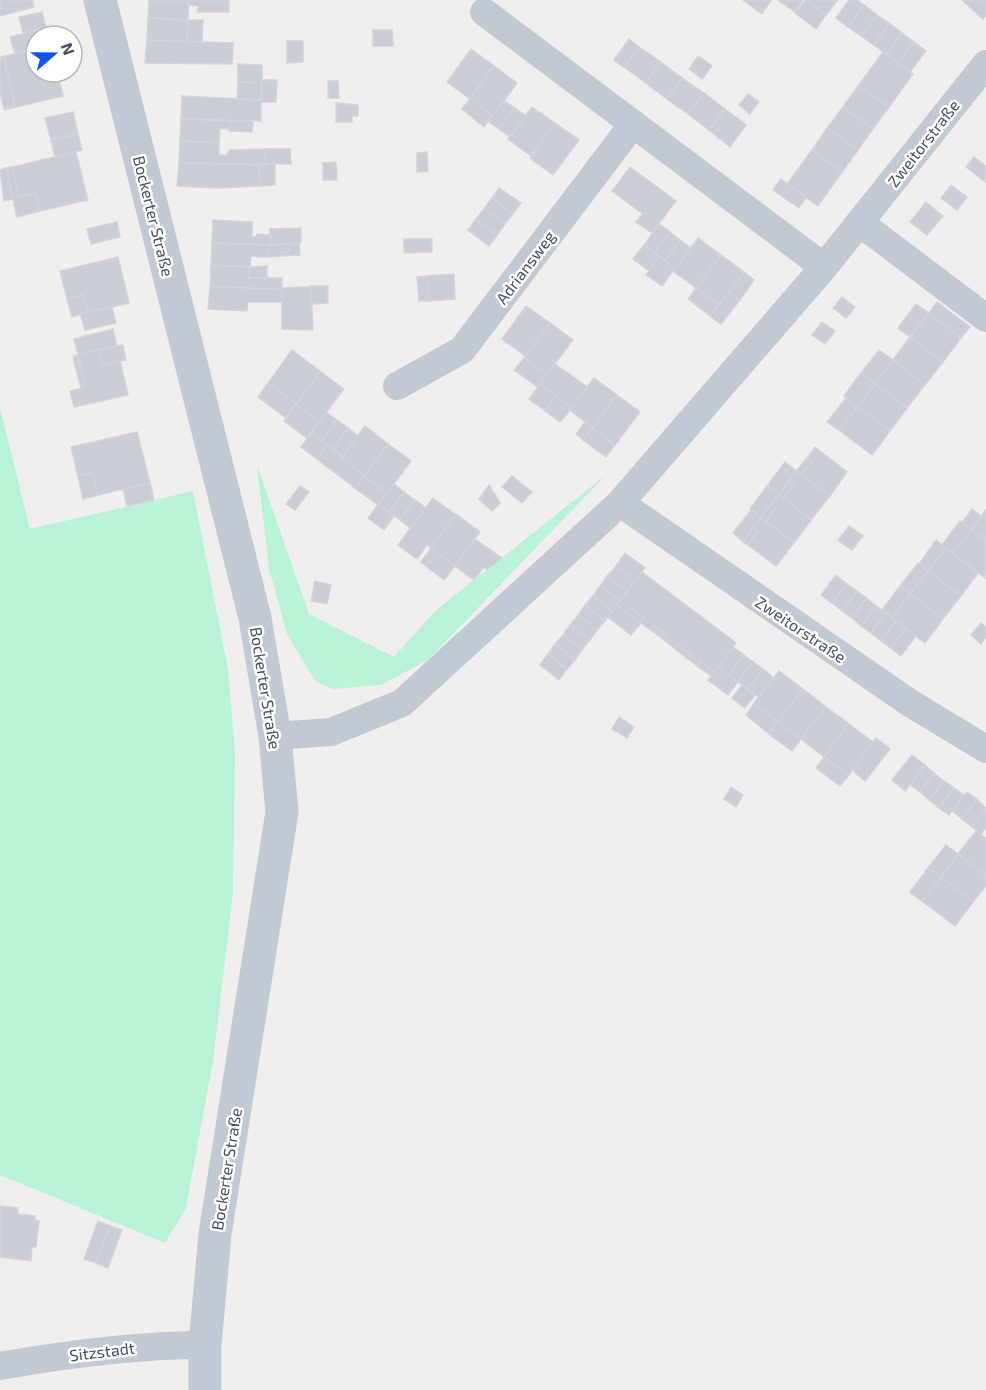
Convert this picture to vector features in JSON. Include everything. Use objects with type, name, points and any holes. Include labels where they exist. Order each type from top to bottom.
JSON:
[{"type":"street","name":"Bockerter Straße","points":[[100,0],[255,618],[275,736],[282,812],[215,1234],[205,1345],[205,1390]]},
{"type":"street","points":[[484,12],[824,267]]},
{"type":"street","name":"Zweitorstraße","points":[[275,736],[331,732],[402,703],[620,503],[860,224],[986,63]]},
{"type":"street","name":"Adriansweg","points":[[397,386],[462,350],[633,124]]},
{"type":"street","points":[[860,224],[986,318]]},
{"type":"street","name":"Zweitorstraße","points":[[620,503],[910,703],[986,749]]},
{"type":"street","name":"Sitzstadt","points":[[0,1366],[152,1345],[205,1345]]},
{"type":"green space","points":[[0,408],[30,529],[193,491],[228,669],[235,752],[233,893],[213,1061],[186,1208],[165,1243],[0,1175]]},
{"type":"green space","points":[[257,465],[309,614],[394,657],[435,611],[606,475],[428,660],[381,685],[333,689],[315,681],[287,634],[269,569]]},
{"type":"building","points":[[0,0],[32,0],[34,7],[0,16]]},
{"type":"building","points":[[149,0],[189,0],[188,20],[148,18]]},
{"type":"building","points":[[189,0],[229,0],[229,12],[198,12],[198,6],[188,5]]},
{"type":"building","points":[[743,0],[771,0],[762,14]]},
{"type":"building","points":[[778,0],[803,0],[795,12]]},
{"type":"building","points":[[806,0],[826,15],[816,29],[795,13]]},
{"type":"building","points":[[806,0],[838,0],[826,15]]},
{"type":"building","points":[[849,0],[857,0],[864,5],[848,27],[836,18]]},
{"type":"building","points":[[962,0],[986,0],[986,16],[983,19]]},
{"type":"building","points":[[864,5],[877,15],[861,36],[848,27]]},
{"type":"building","points":[[42,12],[45,24],[24,24],[23,33],[19,17]]},
{"type":"building","points":[[877,15],[889,23],[874,45],[861,36]]},
{"type":"building","points":[[148,18],[188,20],[187,42],[147,40]]},
{"type":"building","points":[[188,20],[203,20],[202,42],[187,42]]},
{"type":"building","points":[[889,23],[902,33],[886,54],[874,45]]},
{"type":"building","points":[[373,30],[392,30],[393,46],[373,46]]},
{"type":"building","points":[[902,33],[914,42],[898,63],[886,54]]},
{"type":"building","points":[[24,34],[24,52],[15,54],[10,37]]},
{"type":"building","points":[[629,39],[639,47],[624,67],[614,60]]},
{"type":"building","points":[[147,40],[233,43],[232,64],[145,63]]},
{"type":"building","points":[[287,41],[303,41],[303,62],[287,63]]},
{"type":"building","points":[[914,42],[926,51],[910,72],[898,63]]},
{"type":"building","points":[[639,47],[661,62],[646,83],[624,67]]},
{"type":"building","points":[[471,49],[494,66],[470,99],[447,82]]},
{"type":"building","points":[[24,52],[24,84],[60,84],[63,96],[4,110],[15,106],[4,58],[0,57]]},
{"type":"building","points":[[883,52],[913,74],[889,107],[858,86]]},
{"type":"building","points":[[698,56],[712,66],[702,79],[689,69]]},
{"type":"building","points":[[4,58],[15,106],[4,109],[0,92],[0,59]]},
{"type":"building","points":[[661,62],[682,78],[667,99],[646,83]]},
{"type":"building","points":[[238,64],[262,65],[262,83],[238,82]]},
{"type":"building","points":[[494,66],[517,83],[493,116],[470,99]]},
{"type":"building","points":[[682,78],[704,93],[688,114],[667,99]]},
{"type":"building","points":[[262,80],[277,80],[276,102],[261,102]]},
{"type":"building","points":[[328,81],[338,81],[339,98],[328,98]]},
{"type":"building","points":[[238,82],[262,83],[261,100],[237,99]]},
{"type":"building","points":[[858,86],[889,107],[873,129],[843,107]]},
{"type":"building","points":[[704,93],[725,109],[709,130],[688,114]]},
{"type":"building","points":[[748,94],[759,102],[750,114],[739,105]]},
{"type":"building","points":[[182,96],[261,100],[261,121],[181,119]]},
{"type":"building","points":[[470,99],[492,115],[484,127],[462,109]]},
{"type":"building","points":[[504,101],[515,108],[499,129],[488,121]]},
{"type":"building","points":[[336,103],[358,105],[358,116],[352,116],[352,122],[336,122]]},
{"type":"building","points":[[532,107],[555,123],[531,156],[508,139]]},
{"type":"building","points":[[843,107],[873,129],[858,150],[827,128]]},
{"type":"building","points":[[515,108],[526,116],[510,137],[499,129]]},
{"type":"building","points":[[725,109],[746,125],[730,147],[709,130]]},
{"type":"building","points":[[73,112],[78,134],[51,140],[45,118]]},
{"type":"building","points":[[181,119],[231,121],[231,129],[220,129],[219,143],[180,141]]},
{"type":"building","points":[[231,121],[253,121],[252,132],[229,131]]},
{"type":"building","points":[[555,123],[579,140],[553,175],[530,158]]},
{"type":"building","points":[[827,128],[858,150],[842,172],[812,150]]},
{"type":"building","points":[[78,134],[82,150],[55,157],[51,140]]},
{"type":"building","points":[[180,141],[219,143],[219,155],[226,155],[230,150],[265,149],[265,164],[179,163]]},
{"type":"building","points":[[265,149],[290,149],[291,164],[265,164]]},
{"type":"building","points":[[812,150],[842,172],[818,206],[787,184]]},
{"type":"building","points":[[76,152],[88,200],[37,211],[36,207],[39,206],[36,193],[19,197],[12,167]]},
{"type":"building","points":[[427,152],[428,171],[417,172],[417,153]]},
{"type":"building","points":[[974,157],[986,166],[985,182],[966,167]]},
{"type":"building","points":[[336,162],[337,180],[323,180],[323,163]]},
{"type":"building","points":[[179,163],[259,165],[260,186],[217,188],[177,186]]},
{"type":"building","points":[[275,164],[275,185],[260,186],[259,165]]},
{"type":"building","points":[[12,167],[19,197],[36,193],[39,206],[36,207],[37,211],[40,211],[17,217],[6,168]]},
{"type":"building","points":[[630,167],[676,201],[652,233],[636,222],[643,214],[612,191]]},
{"type":"building","points":[[6,168],[13,199],[4,201],[0,170]]},
{"type":"building","points":[[781,179],[806,197],[799,208],[773,190]]},
{"type":"building","points":[[951,185],[967,197],[957,210],[941,198]]},
{"type":"building","points":[[499,188],[521,203],[513,214],[492,198]]},
{"type":"building","points":[[492,198],[513,214],[505,224],[484,209]]},
{"type":"building","points":[[926,202],[943,216],[927,235],[910,222]]},
{"type":"building","points":[[484,209],[505,224],[497,235],[476,219]]},
{"type":"building","points":[[476,219],[497,235],[489,246],[468,230]]},
{"type":"building","points":[[213,220],[252,222],[252,237],[256,237],[257,234],[271,235],[270,245],[212,243]]},
{"type":"building","points":[[117,222],[120,237],[91,244],[87,229]]},
{"type":"building","points":[[659,224],[670,232],[654,253],[644,245]]},
{"type":"building","points":[[301,228],[301,243],[270,245],[270,229]]},
{"type":"building","points":[[670,232],[680,240],[665,261],[654,253]]},
{"type":"building","points":[[698,238],[721,255],[696,288],[673,271]]},
{"type":"building","points":[[404,239],[432,239],[432,252],[404,253]]},
{"type":"building","points":[[680,240],[691,248],[675,268],[665,261]]},
{"type":"building","points":[[212,243],[269,245],[268,257],[251,256],[250,267],[211,265]]},
{"type":"building","points":[[299,243],[300,255],[281,256],[281,252],[289,252],[288,244]]},
{"type":"building","points":[[288,244],[289,252],[281,252],[281,256],[268,257],[269,245]]},
{"type":"building","points":[[644,245],[659,257],[649,271],[633,259]]},
{"type":"building","points":[[721,255],[744,272],[720,305],[696,288]]},
{"type":"building","points":[[118,257],[129,303],[88,313],[83,295],[67,299],[60,271]]},
{"type":"building","points":[[659,257],[675,268],[662,286],[646,275]]},
{"type":"building","points":[[211,265],[250,267],[249,278],[282,278],[282,289],[210,287]]},
{"type":"building","points":[[267,266],[267,278],[249,278],[250,267]]},
{"type":"building","points":[[744,272],[754,280],[740,300],[729,292]]},
{"type":"building","points":[[454,274],[455,299],[429,301],[427,276]]},
{"type":"building","points":[[427,276],[429,301],[419,301],[417,277]]},
{"type":"building","points":[[311,286],[328,286],[328,303],[312,304]]},
{"type":"building","points":[[210,287],[282,289],[282,302],[248,302],[247,311],[208,309]]},
{"type":"building","points":[[311,287],[313,330],[282,329],[282,288]]},
{"type":"building","points":[[696,288],[718,304],[710,316],[688,299]]},
{"type":"building","points":[[729,292],[740,300],[721,324],[710,316]]},
{"type":"building","points":[[83,295],[88,312],[72,317],[67,299]]},
{"type":"building","points":[[842,297],[855,307],[846,318],[833,308]]},
{"type":"building","points":[[937,302],[970,327],[961,338],[929,313]]},
{"type":"building","points":[[916,304],[929,313],[910,337],[898,328]]},
{"type":"building","points":[[526,306],[550,323],[525,356],[502,339]]},
{"type":"building","points":[[112,307],[116,323],[85,330],[80,313]]},
{"type":"building","points":[[929,313],[961,338],[943,362],[910,337]]},
{"type":"building","points":[[822,322],[835,331],[825,344],[812,335]]},
{"type":"building","points":[[550,323],[573,340],[547,374],[524,358]]},
{"type":"building","points":[[113,329],[117,346],[78,355],[74,339]]},
{"type":"building","points":[[910,337],[943,362],[925,385],[893,360]]},
{"type":"building","points":[[123,345],[126,360],[102,365],[99,350]]},
{"type":"building","points":[[99,350],[102,365],[120,361],[128,395],[74,407],[70,391],[85,387],[78,356],[73,356]]},
{"type":"building","points":[[292,350],[321,372],[296,404],[268,383]]},
{"type":"building","points":[[879,350],[893,360],[875,384],[861,373]]},
{"type":"building","points":[[78,356],[85,387],[81,388],[73,358]]},
{"type":"building","points":[[524,358],[547,374],[538,387],[514,370]]},
{"type":"building","points":[[893,360],[925,385],[907,408],[875,384]]},
{"type":"building","points":[[555,364],[587,387],[572,408],[540,384]]},
{"type":"building","points":[[321,372],[344,389],[319,422],[296,404]]},
{"type":"building","points":[[861,373],[875,384],[857,407],[844,396]]},
{"type":"building","points":[[594,378],[617,395],[593,428],[570,410]]},
{"type":"building","points":[[268,383],[296,404],[286,418],[258,397]]},
{"type":"building","points":[[540,384],[556,396],[545,411],[529,399]]},
{"type":"building","points":[[875,384],[907,408],[890,431],[857,407]]},
{"type":"building","points":[[617,395],[640,412],[615,445],[593,428]]},
{"type":"building","points":[[556,396],[572,408],[560,422],[545,411]]},
{"type":"building","points":[[846,398],[857,407],[839,430],[827,422]]},
{"type":"building","points":[[296,404],[319,422],[307,438],[284,421]]},
{"type":"building","points":[[857,407],[890,431],[872,455],[839,430]]},
{"type":"building","points":[[326,412],[337,420],[322,441],[311,433]]},
{"type":"building","points":[[337,420],[348,428],[332,449],[322,441]]},
{"type":"building","points":[[585,422],[593,428],[583,440],[576,434]]},
{"type":"building","points":[[365,426],[388,444],[364,476],[341,459]]},
{"type":"building","points":[[348,428],[358,436],[343,456],[332,449]]},
{"type":"building","points":[[593,428],[615,445],[606,457],[583,440]]},
{"type":"building","points":[[137,432],[150,483],[98,495],[93,473],[78,476],[71,447]]},
{"type":"building","points":[[311,433],[327,445],[317,459],[301,447]]},
{"type":"building","points":[[388,444],[411,461],[387,493],[364,476]]},
{"type":"building","points":[[327,445],[364,476],[355,488],[317,459]]},
{"type":"building","points":[[815,447],[847,472],[830,496],[801,475],[812,461],[807,458]]},
{"type":"building","points":[[807,458],[812,461],[801,475],[796,471]]},
{"type":"building","points":[[785,462],[796,471],[779,494],[767,486]]},
{"type":"building","points":[[796,471],[830,496],[811,520],[783,498],[793,485],[789,481]]},
{"type":"building","points":[[93,473],[98,495],[83,499],[78,476]]},
{"type":"building","points":[[364,476],[387,493],[378,505],[355,488]]},
{"type":"building","points":[[512,476],[532,492],[522,503],[502,487]]},
{"type":"building","points":[[789,481],[793,485],[783,498],[779,494]]},
{"type":"building","points":[[150,483],[154,500],[127,506],[123,489]]},
{"type":"building","points":[[394,484],[404,492],[389,512],[378,505]]},
{"type":"building","points":[[489,485],[500,503],[492,511],[479,499]]},
{"type":"building","points":[[300,486],[309,492],[295,510],[286,504]]},
{"type":"building","points":[[767,486],[779,494],[761,518],[750,509]]},
{"type":"building","points":[[404,492],[415,500],[400,520],[389,512]]},
{"type":"building","points":[[779,494],[811,520],[794,543],[766,521],[776,508],[771,504]]},
{"type":"building","points":[[433,498],[456,515],[431,548],[427,545],[417,559],[398,545]]},
{"type":"building","points":[[415,500],[426,508],[410,528],[400,520]]},
{"type":"building","points":[[771,504],[776,508],[766,521],[761,518]]},
{"type":"building","points":[[378,505],[394,516],[384,530],[368,518]]},
{"type":"building","points":[[972,509],[981,516],[971,530],[962,523]]},
{"type":"building","points":[[751,510],[761,518],[743,542],[733,533]]},
{"type":"building","points":[[986,510],[986,541],[971,530]]},
{"type":"building","points":[[456,514],[480,532],[455,566],[431,548]]},
{"type":"building","points":[[761,518],[794,543],[776,566],[748,545],[758,531],[754,527]]},
{"type":"building","points":[[960,521],[971,530],[953,553],[942,545]]},
{"type":"building","points":[[849,526],[863,536],[852,550],[838,540]]},
{"type":"building","points":[[754,527],[758,531],[748,545],[743,542]]},
{"type":"building","points":[[971,530],[986,541],[985,578],[946,548],[953,553]]},
{"type":"building","points":[[475,539],[502,558],[487,570],[484,567],[474,580],[455,566]]},
{"type":"building","points":[[936,540],[946,548],[928,571],[919,564]]},
{"type":"building","points":[[431,548],[455,566],[444,580],[421,562]]},
{"type":"building","points":[[946,548],[978,573],[961,596],[928,571]]},
{"type":"building","points":[[625,553],[645,568],[635,581],[616,566]]},
{"type":"building","points":[[918,563],[928,571],[910,594],[900,586]]},
{"type":"building","points":[[616,566],[635,581],[627,591],[607,576]]},
{"type":"building","points":[[928,571],[961,596],[943,619],[910,594]]},
{"type":"building","points":[[642,572],[736,643],[714,672],[700,661],[697,666],[687,658],[691,654],[677,644],[674,648],[664,640],[667,636],[654,626],[651,630],[641,623],[644,618],[631,608],[627,613],[617,605]]},
{"type":"building","points":[[836,575],[847,584],[832,603],[821,595]]},
{"type":"building","points":[[607,576],[627,591],[620,601],[600,586]]},
{"type":"building","points":[[315,581],[331,585],[327,604],[311,601]]},
{"type":"building","points":[[847,584],[857,591],[842,611],[832,603]]},
{"type":"building","points":[[600,586],[620,601],[612,611],[593,596]]},
{"type":"building","points":[[900,586],[910,594],[892,618],[882,610]]},
{"type":"building","points":[[857,591],[866,598],[852,618],[842,611]]},
{"type":"building","points":[[910,594],[943,619],[925,643],[892,618]]},
{"type":"building","points":[[593,596],[612,611],[605,621],[585,605]]},
{"type":"building","points":[[866,598],[876,606],[861,626],[852,618]]},
{"type":"building","points":[[585,605],[605,621],[597,630],[578,615]]},
{"type":"building","points":[[617,605],[641,623],[631,635],[608,617]]},
{"type":"building","points":[[876,606],[886,613],[871,633],[861,626]]},
{"type":"building","points":[[631,608],[644,618],[641,623],[627,613]]},
{"type":"building","points":[[886,613],[896,621],[881,641],[871,633]]},
{"type":"building","points":[[578,615],[597,630],[590,640],[570,625]]},
{"type":"building","points":[[896,621],[906,628],[891,648],[881,641]]},
{"type":"building","points":[[981,623],[986,627],[986,637],[981,644],[971,635]]},
{"type":"building","points":[[570,625],[590,640],[582,650],[563,635]]},
{"type":"building","points":[[654,626],[667,636],[664,640],[651,630]]},
{"type":"building","points":[[906,628],[916,636],[901,656],[891,648]]},
{"type":"building","points":[[563,635],[582,650],[575,660],[555,644]]},
{"type":"building","points":[[555,644],[575,660],[567,669],[548,654]]},
{"type":"building","points":[[677,644],[691,654],[687,658],[674,648]]},
{"type":"building","points":[[733,647],[744,655],[729,675],[718,667]]},
{"type":"building","points":[[548,654],[567,669],[559,680],[540,665]]},
{"type":"building","points":[[744,655],[753,662],[738,682],[729,675]]},
{"type":"building","points":[[700,661],[714,672],[711,676],[697,666]]},
{"type":"building","points":[[753,662],[763,669],[748,689],[738,682]]},
{"type":"building","points":[[718,667],[738,682],[728,695],[708,680]]},
{"type":"building","points":[[763,669],[774,678],[759,697],[748,689]]},
{"type":"building","points":[[779,671],[803,689],[778,722],[754,703]]},
{"type":"building","points":[[742,685],[755,695],[745,708],[732,698]]},
{"type":"building","points":[[803,689],[826,707],[801,739],[778,722]]},
{"type":"building","points":[[754,703],[778,722],[769,734],[746,715]]},
{"type":"building","points":[[826,707],[849,724],[824,757],[801,739]]},
{"type":"building","points":[[619,717],[634,727],[627,738],[612,729]]},
{"type":"building","points":[[778,722],[801,739],[792,751],[769,734]]},
{"type":"building","points":[[849,724],[873,742],[849,775],[824,757]]},
{"type":"building","points":[[876,738],[890,749],[865,781],[852,770]]},
{"type":"building","points":[[912,755],[925,765],[905,791],[892,780]]},
{"type":"building","points":[[824,757],[849,775],[840,786],[816,768]]},
{"type":"building","points":[[925,765],[934,773],[920,792],[910,785]]},
{"type":"building","points":[[934,773],[944,781],[929,800],[920,792]]},
{"type":"building","points":[[944,781],[954,788],[939,808],[929,800]]},
{"type":"building","points":[[731,787],[743,795],[736,807],[724,799]]},
{"type":"building","points":[[954,788],[964,795],[949,815],[939,808]]},
{"type":"building","points":[[967,792],[977,799],[962,819],[952,811]]},
{"type":"building","points":[[977,799],[986,808],[972,827],[962,819]]},
{"type":"building","points":[[986,808],[986,828],[981,834],[972,827]]},
{"type":"building","points":[[976,831],[986,838],[986,876],[958,854]]},
{"type":"building","points":[[946,845],[958,854],[941,877],[928,868]]},
{"type":"building","points":[[958,854],[986,876],[986,886],[973,902],[941,877]]},
{"type":"building","points":[[928,868],[941,877],[922,901],[910,892]]},
{"type":"building","points":[[941,877],[973,902],[955,926],[922,901]]},
{"type":"building","points":[[0,1206],[18,1208],[18,1214],[35,1216],[35,1220],[39,1221],[36,1247],[32,1247],[31,1261],[0,1257]]},
{"type":"building","points":[[98,1221],[110,1226],[96,1263],[84,1259]]},
{"type":"building","points":[[110,1226],[122,1230],[108,1268],[96,1263]]}]
